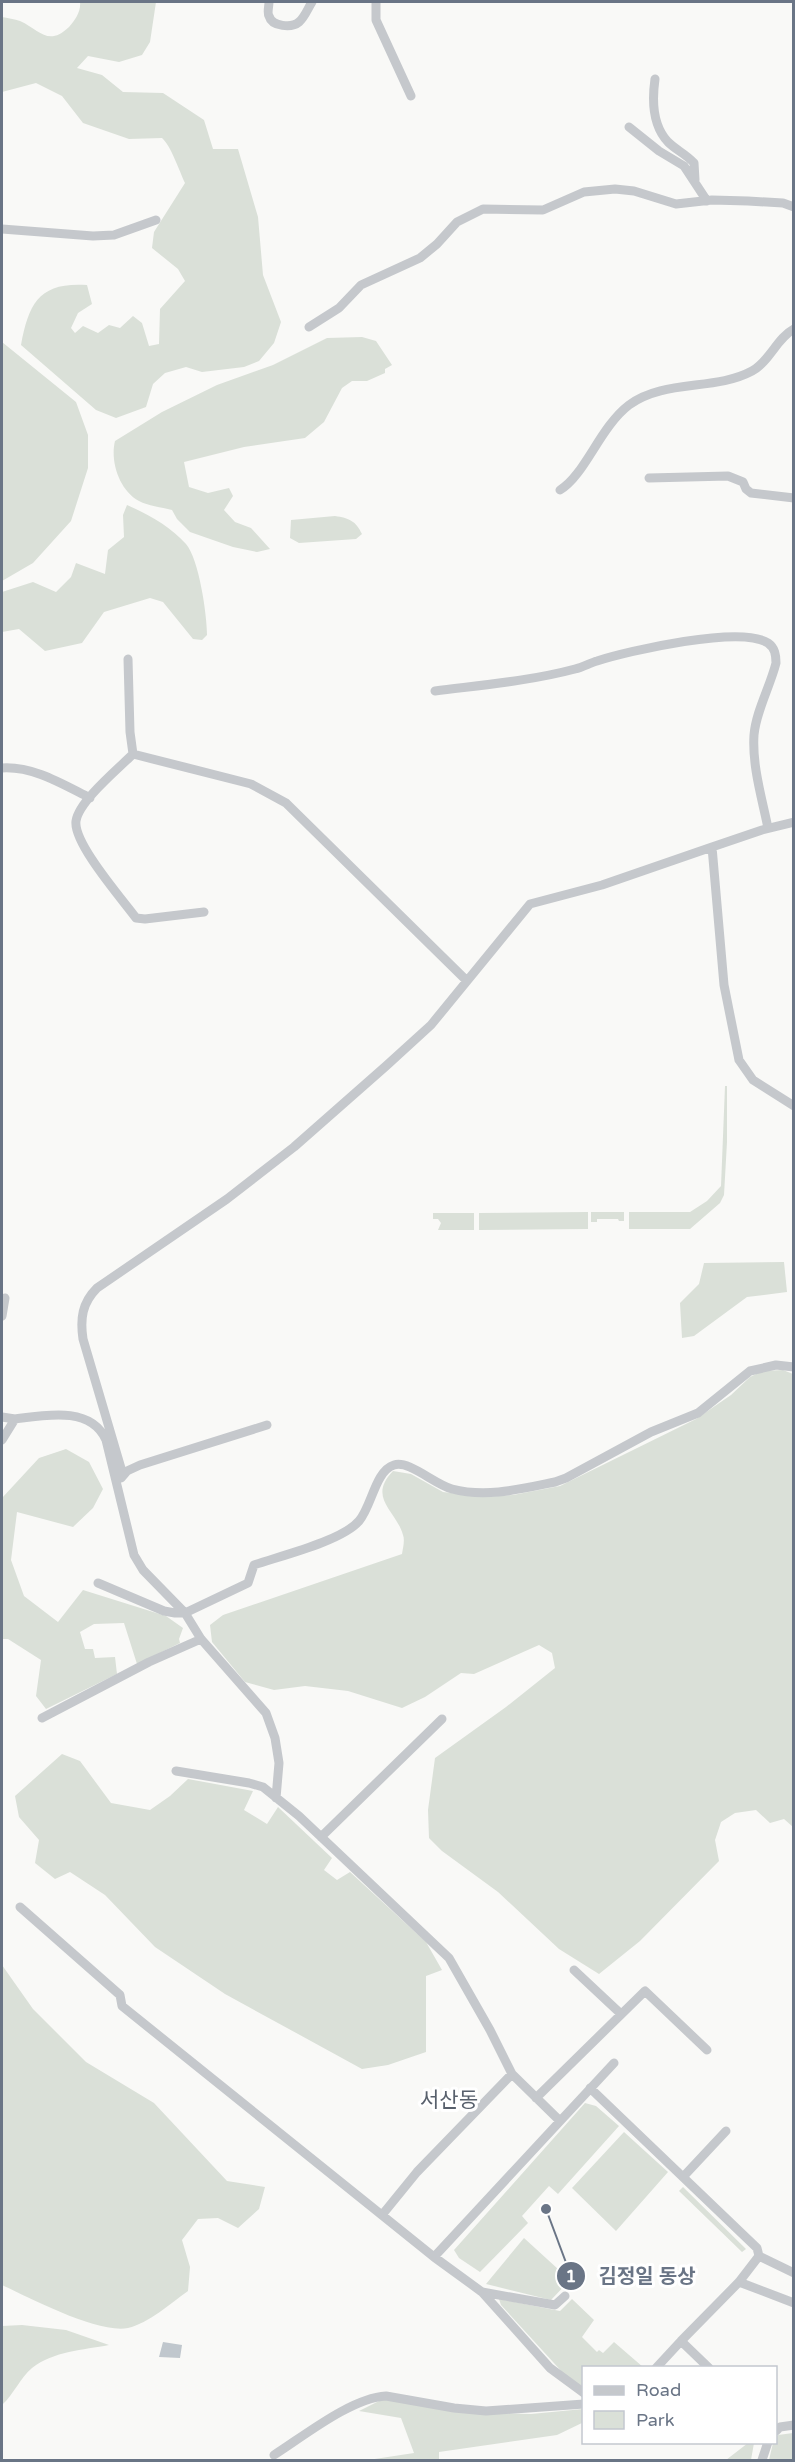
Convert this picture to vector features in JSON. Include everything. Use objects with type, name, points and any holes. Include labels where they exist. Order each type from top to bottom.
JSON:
[{"type":"street","points":[[268,2],[269,17],[274,23],[295,25],[302,20],[312,2]]},
{"type":"street","points":[[376,2],[376,20],[411,96]]},
{"type":"street","points":[[655,79],[654,112],[660,129],[667,141],[694,163],[695,180]]},
{"type":"street","points":[[629,127],[659,151],[684,166],[707,201]]},
{"type":"street","points":[[309,327],[339,308],[361,285],[420,258],[437,244],[457,222],[483,209],[543,210],[584,192],[615,189],[634,191],[676,204],[707,201],[767,202],[783,203],[794,207]]},
{"type":"street","points":[[2,229],[93,236],[114,235],[156,220]]},
{"type":"street","points":[[560,490],[570,484],[602,433],[628,406],[652,394],[752,371],[794,329]]},
{"type":"street","points":[[649,478],[728,476],[743,482],[751,493],[794,498]]},
{"type":"street","points":[[435,691],[511,681],[576,669],[597,661],[684,641],[731,638],[758,639],[767,642],[776,655],[776,663],[757,721],[754,734],[754,756],[768,828]]},
{"type":"street","points":[[128,658],[130,732],[133,754]]},
{"type":"street","points":[[133,754],[90,798],[76,819],[76,829],[86,849],[136,918],[145,920],[204,912]]},
{"type":"street","points":[[133,754],[251,784],[286,803],[467,981]]},
{"type":"street","points":[[2,768],[23,768],[90,798]]},
{"type":"street","points":[[276,1797],[279,1763],[275,1738],[266,1713],[201,1639],[185,1613],[143,1570],[134,1555],[120,1478],[83,1339],[81,1325],[83,1310],[89,1296],[96,1288],[227,1199],[294,1147],[431,1025],[530,904],[602,885],[768,828],[794,822]]},
{"type":"street","points":[[712,847],[724,985],[740,1064],[753,1080],[794,1106]]},
{"type":"street","points":[[2,1316],[5,1298]]},
{"type":"street","points":[[98,1583],[164,1611],[185,1613],[248,1583],[254,1565],[339,1535],[352,1528],[369,1506],[381,1476],[386,1469],[396,1464],[409,1465],[429,1479],[454,1489],[486,1494],[555,1482],[566,1479],[651,1432],[698,1413],[750,1371],[776,1365],[794,1367]]},
{"type":"street","points":[[2,1417],[15,1419],[68,1415],[92,1421],[102,1429],[120,1478]]},
{"type":"street","points":[[2,1440],[15,1419]]},
{"type":"street","points":[[120,1478],[140,1465],[267,1425]]},
{"type":"street","points":[[42,1718],[149,1662],[201,1639]]},
{"type":"street","points":[[321,1837],[442,1719]]},
{"type":"street","points":[[176,1771],[249,1782],[263,1787],[321,1837],[449,1958],[512,2074],[560,2121]]},
{"type":"street","points":[[20,1907],[120,1995],[122,2006],[434,2257],[482,2292],[550,2368],[582,2392]]},
{"type":"street","points":[[574,1970],[621,2014]]},
{"type":"street","points":[[536,2098],[645,1991],[707,2050]]},
{"type":"street","points":[[434,2257],[614,2063]]},
{"type":"street","points":[[382,2215],[417,2172],[512,2074]]},
{"type":"street","points":[[590,2088],[757,2248],[759,2256]]},
{"type":"street","points":[[683,2176],[726,2131]]},
{"type":"street","points":[[759,2256],[794,2273]]},
{"type":"street","points":[[657,2366],[739,2283],[759,2256]]},
{"type":"street","points":[[739,2283],[794,2303]]},
{"type":"street","points":[[482,2292],[555,2305],[565,2296]]},
{"type":"street","points":[[681,2340],[708,2366]]},
{"type":"street","points":[[274,2455],[353,2405],[374,2396],[486,2411],[582,2404]]},
{"type":"street","points":[[777,2430],[780,2427],[794,2425]]},
{"type":"street","points":[[762,2460],[767,2444]]},
{"type":"green space","points":[[80,2],[156,2],[150,42],[142,55],[119,62],[88,56],[77,68],[102,75],[123,92],[163,93],[204,120],[213,149],[238,149],[258,217],[263,275],[281,322],[274,343],[259,361],[244,367],[202,372],[186,367],[165,373],[153,384],[146,407],[116,418],[96,410],[21,345],[24,330],[33,306],[48,291],[71,285],[87,285],[92,304],[78,313],[71,328],[75,333],[83,326],[98,333],[109,325],[120,328],[133,316],[142,323],[149,346],[159,344],[160,309],[185,281],[178,269],[152,248],[154,232],[185,183],[172,152],[162,138],[129,139],[83,123],[62,96],[36,83],[2,92],[2,17],[20,21],[44,35],[55,36],[62,33],[74,21],[79,12]]},
{"type":"green space","points":[[362,337],[376,341],[392,365],[385,369],[385,373],[367,381],[352,381],[342,388],[324,422],[305,438],[244,447],[184,462],[189,487],[208,493],[229,488],[233,496],[224,510],[235,522],[251,528],[270,549],[257,552],[233,547],[190,532],[177,519],[172,510],[139,501],[126,490],[121,482],[115,466],[115,441],[162,412],[217,385],[273,365],[327,338]]},
{"type":"green space","points":[[2,342],[76,402],[88,435],[88,468],[71,521],[33,563],[2,581]]},
{"type":"green space","points":[[127,505],[166,527],[191,551],[206,614],[207,635],[202,640],[193,639],[163,602],[150,598],[104,612],[82,643],[45,651],[19,629],[2,632],[2,592],[33,582],[56,592],[71,577],[76,563],[105,574],[108,550],[124,537],[123,515]]},
{"type":"green space","points":[[335,516],[352,521],[362,534],[356,539],[299,543],[290,538],[291,520]]},
{"type":"green space","points":[[725,1086],[727,1086],[727,1142],[724,1195],[720,1203],[690,1229],[629,1229],[629,1212],[690,1212],[707,1201],[721,1186]]},
{"type":"green space","points":[[588,1212],[588,1229],[479,1230],[479,1213]]},
{"type":"green space","points":[[591,1212],[624,1212],[624,1221],[597,1219],[597,1222],[591,1222]]},
{"type":"green space","points":[[433,1213],[474,1213],[474,1230],[438,1230],[441,1223],[438,1219],[433,1219]]},
{"type":"green space","points":[[784,1262],[787,1292],[747,1297],[694,1336],[682,1338],[680,1303],[699,1284],[704,1263]]},
{"type":"green space","points":[[783,1370],[793,1374],[793,1827],[784,1819],[770,1823],[756,1810],[735,1813],[721,1822],[715,1840],[719,1861],[640,1941],[599,1974],[559,1949],[498,1892],[442,1851],[429,1838],[428,1810],[435,1758],[506,1707],[555,1668],[552,1653],[539,1645],[474,1674],[461,1673],[425,1697],[402,1708],[348,1691],[305,1686],[274,1690],[245,1682],[212,1642],[210,1625],[223,1615],[402,1554],[403,1535],[383,1497],[386,1480],[393,1471],[411,1474],[443,1492],[483,1497],[513,1495],[560,1486],[696,1419],[731,1395],[750,1377],[762,1371]]},
{"type":"green space","points":[[66,1449],[89,1462],[103,1489],[93,1508],[73,1527],[17,1512],[11,1560],[24,1596],[58,1622],[83,1590],[166,1616],[183,1628],[180,1643],[137,1664],[124,1623],[94,1624],[80,1632],[85,1649],[93,1649],[95,1658],[115,1657],[117,1674],[46,1709],[36,1696],[41,1660],[8,1639],[2,1639],[2,1498],[39,1458]]},
{"type":"green space","points":[[62,1754],[80,1761],[111,1803],[150,1810],[188,1779],[253,1791],[244,1810],[267,1824],[278,1807],[332,1858],[324,1870],[337,1880],[350,1872],[426,1942],[442,1970],[426,1976],[426,2052],[388,2065],[362,2069],[225,1994],[155,1947],[105,1895],[70,1872],[55,1879],[35,1863],[39,1840],[19,1817],[15,1796]]},
{"type":"green space","points":[[2,1965],[33,2009],[86,2062],[154,2103],[227,2181],[265,2187],[259,2209],[238,2228],[218,2218],[198,2219],[182,2240],[190,2267],[188,2291],[136,2326],[115,2328],[100,2326],[46,2306],[2,2285]]},
{"type":"green space","points":[[585,2103],[596,2106],[619,2126],[558,2194],[549,2186],[522,2216],[528,2223],[480,2272],[459,2258],[454,2250]]},
{"type":"green space","points":[[624,2132],[668,2172],[616,2231],[572,2188]]},
{"type":"green space","points":[[683,2187],[746,2249],[742,2252],[679,2191]]},
{"type":"green space","points":[[524,2238],[570,2280],[551,2300],[486,2284]]},
{"type":"green space","points":[[499,2299],[560,2311],[572,2299],[594,2320],[582,2337],[597,2352],[599,2350],[603,2353],[614,2342],[642,2366],[582,2366],[582,2387],[564,2374],[501,2305]]},
{"type":"green space","points":[[22,2325],[66,2330],[109,2345],[69,2352],[41,2362],[28,2372],[2,2405],[2,2326]]},
{"type":"green space","points":[[383,2399],[477,2413],[531,2414],[582,2409],[582,2423],[557,2435],[439,2452],[439,2460],[368,2460],[414,2453],[401,2418],[359,2411]]},
{"type":"green space","points":[[793,2433],[793,2460],[769,2460],[773,2444],[777,2444],[778,2435]]},
{"type":"green space","points":[[747,2444],[754,2444],[751,2460],[726,2460]]},
{"type":"shaded area","points":[[163,2342],[182,2345],[180,2358],[159,2357]]},
{"type":"place","name":"김정일 동상","points":[[546,2209]]},
{"type":"district","name":"서산동","points":[[449,2100]]}]
